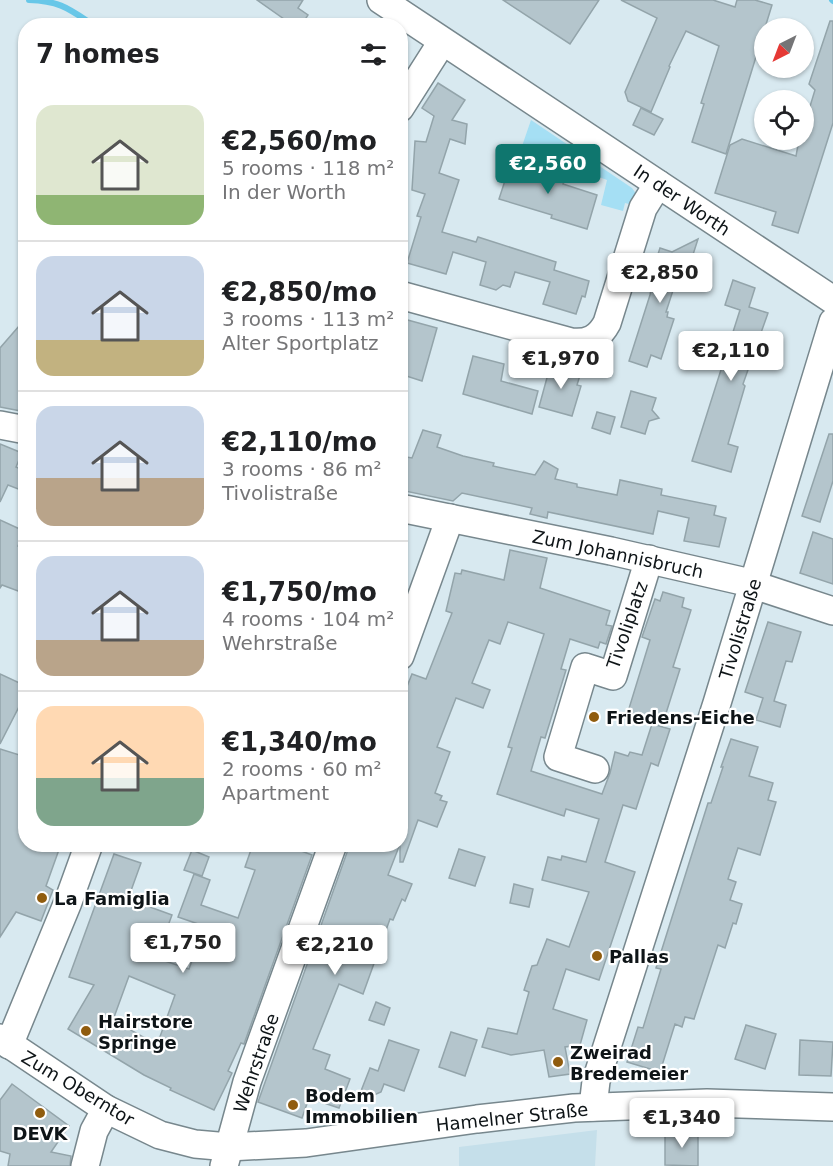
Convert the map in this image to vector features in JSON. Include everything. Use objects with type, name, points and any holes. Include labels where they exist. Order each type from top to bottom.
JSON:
[{"type":"street","name":"In der Worth","points":[[381,0],[407,18]]},
{"type":"street","name":"In der Worth","points":[[408,19],[833,300]]},
{"type":"street","points":[[408,95],[442,42]]},
{"type":"street","points":[[408,297],[571,342],[586,342],[593,339],[599,335],[607,323],[644,208],[658,184]]},
{"type":"street","name":"Tivolistraße","points":[[593,1107],[596,1081],[754,585],[833,322]]},
{"type":"street","points":[[0,424],[18,428]]},
{"type":"street","name":"Zum Johannisbruch","points":[[408,510],[649,559],[754,585],[833,611]]},
{"type":"street","points":[[408,634],[450,518]]},
{"type":"street","name":"Tivoliplatz","points":[[596,769],[558,757],[585,667],[613,675],[649,559]]},
{"type":"street","points":[[4,1042],[68,902],[86,852]]},
{"type":"street","name":"Wehrstraße","points":[[227,1157],[247,1082],[330,852]]},
{"type":"street","name":"Zum Oberntor","points":[[4,1042],[106,1109],[160,1135],[195,1144],[227,1157]]},
{"type":"street","name":"Hamelner Straße","points":[[227,1157],[306,1143],[477,1119],[593,1107],[707,1103],[833,1107]]},
{"type":"street","points":[[85,1166],[94,1131],[106,1109]]},
{"type":"shaded area","points":[[531,120],[632,188],[637,195],[637,206],[625,203],[623,211],[601,205],[607,180],[521,149]]},
{"type":"shaded area","points":[[597,1130],[595,1166],[459,1166],[459,1147]]},
{"type":"building","points":[[257,0],[303,0],[298,8],[308,15],[306,18],[283,18]]},
{"type":"building","points":[[503,0],[599,0],[570,44]]},
{"type":"building","points":[[621,0],[713,0],[735,7],[737,0],[755,0],[772,5],[768,18],[754,18],[754,63],[726,154],[692,142],[704,104],[701,103],[719,46],[686,31],[651,112],[628,101],[625,92],[657,18]]},
{"type":"building","points":[[830,21],[833,21],[833,123],[798,233],[772,225],[776,212],[715,193],[730,145],[742,139],[754,143],[754,150],[777,150],[796,156],[797,150],[814,150],[815,90],[809,84],[811,78],[814,78],[814,69]]},
{"type":"building","points":[[438,83],[465,100],[452,120],[467,124],[465,144],[450,139],[439,173],[459,180],[442,232],[476,242],[478,237],[556,262],[554,270],[589,281],[585,297],[582,296],[576,314],[543,304],[550,282],[515,272],[510,287],[503,285],[496,290],[480,285],[486,262],[453,252],[446,274],[408,263],[421,217],[417,216],[425,194],[412,190],[415,141],[426,142],[434,116],[422,108]]},
{"type":"building","points":[[641,108],[663,119],[654,135],[633,125]]},
{"type":"building","points":[[511,162],[565,178],[563,184],[597,195],[587,229],[551,218],[552,215],[499,199]]},
{"type":"building","points":[[698,239],[690,264],[683,267],[680,277],[677,278],[666,312],[668,312],[667,317],[674,319],[661,359],[651,355],[647,367],[629,361],[650,295],[653,280],[650,279],[660,248],[672,252]]},
{"type":"building","points":[[733,280],[755,288],[749,307],[768,313],[743,384],[745,386],[728,444],[738,447],[731,472],[692,461],[740,310],[725,305]]},
{"type":"building","points":[[408,320],[437,328],[422,381],[408,377]]},
{"type":"building","points":[[18,327],[18,410],[0,407],[0,348]]},
{"type":"building","points":[[473,356],[504,364],[501,381],[538,391],[532,414],[463,394]]},
{"type":"building","points":[[551,363],[581,372],[577,385],[581,386],[572,416],[539,407]]},
{"type":"building","points":[[631,391],[656,398],[652,410],[659,418],[649,421],[645,434],[621,427]]},
{"type":"building","points":[[597,412],[615,417],[610,434],[592,428]]},
{"type":"building","points":[[423,430],[441,435],[437,447],[494,463],[493,466],[535,475],[544,461],[558,469],[555,479],[577,484],[577,487],[617,495],[620,480],[662,489],[661,495],[716,506],[714,515],[726,518],[719,547],[684,541],[689,518],[658,511],[653,534],[548,512],[547,518],[530,514],[532,508],[462,493],[453,501],[408,492],[408,457],[412,458]]},
{"type":"building","points":[[829,434],[833,434],[833,481],[820,522],[802,516]]},
{"type":"building","points":[[0,444],[18,451],[16,467],[18,468],[18,489],[8,485],[0,502]]},
{"type":"building","points":[[0,520],[18,528],[18,591],[2,585],[0,588]]},
{"type":"building","points":[[813,532],[833,539],[833,584],[800,573]]},
{"type":"building","points":[[510,550],[547,558],[540,588],[610,611],[606,625],[612,626],[606,644],[600,642],[598,648],[570,639],[561,669],[566,670],[545,738],[541,737],[531,771],[602,794],[615,752],[628,756],[630,752],[642,755],[652,724],[670,729],[658,766],[651,763],[636,809],[623,805],[605,862],[635,872],[599,980],[566,969],[553,1009],[587,1020],[580,1045],[565,1047],[570,1074],[549,1077],[544,1050],[511,1055],[482,1047],[488,1028],[517,1034],[529,992],[524,990],[532,966],[537,965],[547,939],[569,947],[589,892],[542,880],[548,857],[561,860],[562,856],[586,862],[599,819],[566,809],[564,816],[497,794],[512,748],[508,747],[544,634],[508,622],[500,644],[489,640],[472,683],[490,690],[483,708],[456,698],[437,747],[450,752],[435,793],[442,796],[440,800],[447,802],[437,827],[418,820],[408,848],[408,684],[412,674],[426,679],[452,613],[446,611],[455,573],[461,574],[462,570],[504,580]]},
{"type":"building","points":[[663,592],[684,598],[682,607],[691,610],[673,667],[680,669],[662,726],[627,715],[650,640],[642,637],[655,599],[660,601]]},
{"type":"building","points":[[768,622],[801,632],[792,662],[786,661],[774,701],[786,705],[780,727],[756,720],[763,698],[745,692]]},
{"type":"building","points":[[0,674],[18,682],[18,709],[0,744]]},
{"type":"building","points":[[731,739],[758,747],[749,776],[773,783],[768,800],[776,802],[760,855],[738,848],[728,879],[736,882],[730,900],[742,904],[736,924],[733,923],[725,948],[718,945],[694,1019],[685,1017],[682,1027],[675,1024],[660,1072],[627,1062],[638,1027],[643,1028],[661,969],[656,968],[708,803],[711,803]]},
{"type":"building","points":[[0,749],[18,755],[18,852],[58,852],[46,886],[53,890],[41,921],[16,912],[0,937]]},
{"type":"building","points":[[459,849],[485,857],[475,886],[449,878]]},
{"type":"building","points":[[191,852],[209,857],[202,876],[184,870]]},
{"type":"building","points":[[250,852],[304,852],[312,855],[244,1044],[241,1043],[228,1071],[232,1073],[214,1110],[170,1090],[171,1088],[144,1075],[68,1029],[94,985],[69,977],[114,854],[141,863],[128,899],[172,915],[156,958],[189,969],[204,926],[178,917],[194,874],[210,880],[201,905],[238,918],[255,870],[245,867]],"holes":[[[129,976],[175,995],[157,1045],[113,1020]]]},
{"type":"building","points":[[347,852],[397,852],[388,875],[412,884],[405,901],[402,899],[393,920],[390,919],[363,994],[339,984],[313,1049],[330,1055],[325,1069],[350,1079],[339,1108],[309,1098],[302,1118],[258,1102]]},
{"type":"building","points":[[400,852],[407,852],[403,862],[400,862]]},
{"type":"building","points":[[514,884],[533,889],[529,907],[510,903]]},
{"type":"building","points":[[376,1002],[390,1008],[384,1025],[369,1020]]},
{"type":"building","points":[[746,1025],[776,1034],[765,1069],[735,1059]]},
{"type":"building","points":[[451,1032],[477,1040],[465,1076],[439,1067]]},
{"type":"building","points":[[389,1040],[419,1050],[404,1091],[384,1084],[381,1092],[374,1095],[361,1091],[370,1068],[378,1071]]},
{"type":"building","points":[[800,1040],[833,1042],[831,1076],[799,1075]]},
{"type":"building","points":[[12,1084],[69,1126],[51,1152],[71,1156],[70,1166],[8,1166],[10,1154],[0,1151],[0,1100]]},
{"type":"building","points":[[665,1132],[698,1132],[698,1166],[665,1165]]},
{"type":"waterway","points":[[29,0],[57,4],[83,18]]},
{"type":"place","name":"Friedens-Eiche","points":[[594,717]]},
{"type":"place","name":"La Famiglia","points":[[42,898]]},
{"type":"place","name":"Pallas","points":[[597,956]]},
{"type":"place","name":"Hairstore Springe","points":[[86,1031]]},
{"type":"place","name":"Zweirad Bredemeier","points":[[558,1062]]},
{"type":"place","name":"Bodem Immobilien","points":[[293,1105]]},
{"type":"place","name":"DEVK","points":[[40,1113]]}]
